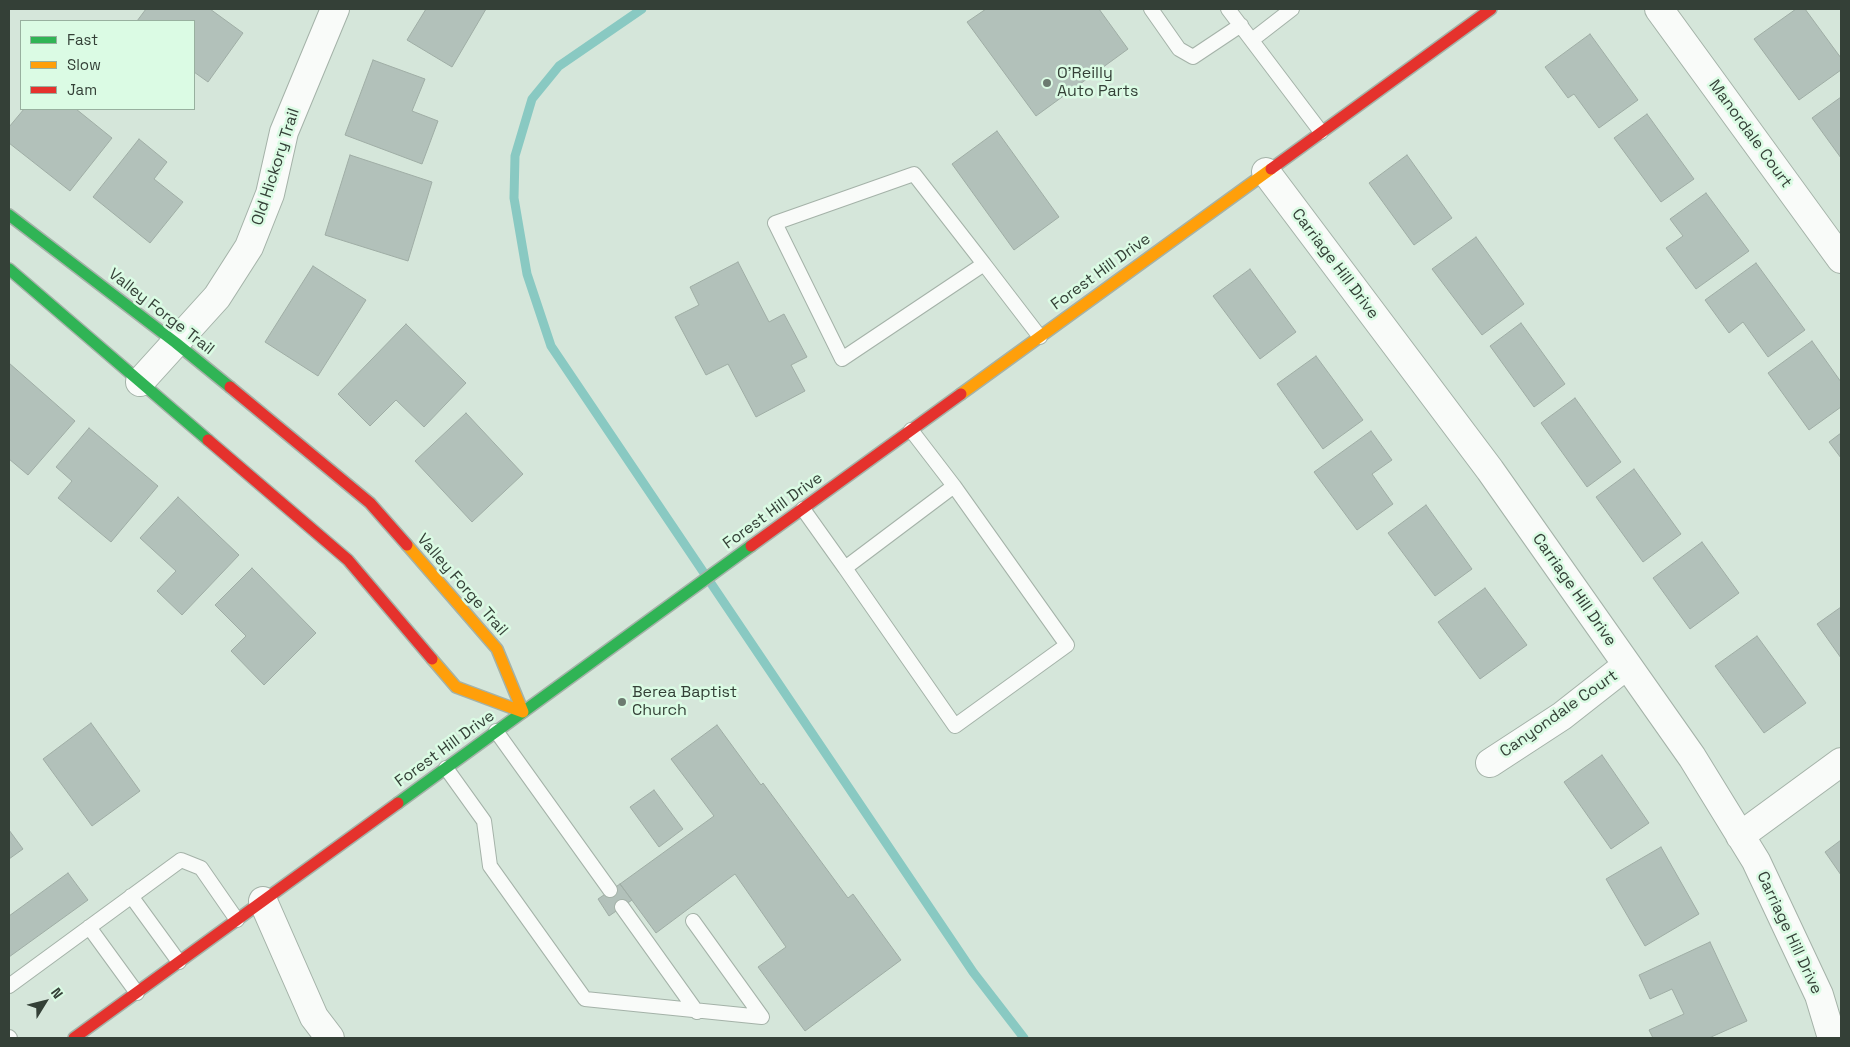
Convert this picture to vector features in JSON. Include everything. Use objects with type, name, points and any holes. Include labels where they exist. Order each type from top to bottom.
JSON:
[{"type":"main road","name":"Forest Hill Drive","points":[[74,1038],[1491,9]]},
{"type":"main road","name":"Valley Forge Trail","points":[[9,215],[176,343],[370,503],[497,649],[523,712]]},
{"type":"main road","points":[[9,268],[348,560],[456,687],[523,712]]},
{"type":"street","name":"Old Hickory Trail","points":[[140,382],[217,297],[249,247],[270,194],[284,132],[335,9]]},
{"type":"street","name":"Manordale Court","points":[[1660,9],[1841,259]]},
{"type":"street","name":"Carriage Hill Drive","points":[[1266,172],[1490,470],[1692,757],[1756,861],[1819,995],[1832,1038]]},
{"type":"street","name":"Canyondale Court","points":[[1490,763],[1562,716],[1627,665]]},
{"type":"street","points":[[1740,836],[1841,762]]},
{"type":"street","points":[[263,901],[314,1017],[330,1038]]},
{"type":"lane","points":[[1151,9],[1179,49],[1193,57],[1240,25]]},
{"type":"lane","points":[[1228,9],[1322,132]]},
{"type":"lane","points":[[1252,40],[1292,9]]},
{"type":"lane","points":[[984,264],[842,359],[775,223],[914,174],[984,264],[1040,337]]},
{"type":"lane","points":[[803,509],[955,726],[1067,645],[912,430]]},
{"type":"lane","points":[[845,568],[954,486]]},
{"type":"lane","points":[[496,732],[610,890]]},
{"type":"lane","points":[[446,768],[484,821],[490,866],[584,999],[697,1012],[762,1017],[693,921]]},
{"type":"lane","points":[[9,986],[181,860],[200,868],[237,920]]},
{"type":"lane","points":[[131,896],[180,962]]},
{"type":"lane","points":[[622,907],[697,1012]]},
{"type":"lane","points":[[89,927],[137,993]]},
{"type":"building","points":[[146,9],[210,9],[243,33],[208,82],[195,73],[195,20],[138,20]]},
{"type":"building","points":[[426,9],[486,9],[452,67],[407,40]]},
{"type":"building","name":"O'Reilly Auto Parts","points":[[986,9],[1099,9],[1128,49],[1036,116],[967,22]]},
{"type":"building","points":[[1796,9],[1805,9],[1841,58],[1841,70],[1799,100],[1754,39]]},
{"type":"building","points":[[1590,34],[1638,100],[1599,128],[1574,94],[1568,98],[1545,67]]},
{"type":"building","points":[[373,60],[425,79],[412,111],[438,121],[422,164],[345,135]]},
{"type":"building","points":[[1841,97],[1841,158],[1812,118]]},
{"type":"building","points":[[23,110],[77,110],[112,138],[70,191],[9,143],[9,127]]},
{"type":"building","points":[[1647,114],[1694,179],[1661,202],[1614,138]]},
{"type":"building","points":[[997,131],[1059,217],[1014,250],[952,164]]},
{"type":"building","points":[[139,139],[167,162],[154,179],[183,202],[150,243],[93,197]]},
{"type":"building","points":[[350,155],[432,182],[408,261],[325,235]]},
{"type":"building","points":[[1407,155],[1452,218],[1414,245],[1369,183]]},
{"type":"building","points":[[1706,193],[1749,251],[1696,289],[1666,248],[1683,236],[1670,219]]},
{"type":"building","points":[[1476,237],[1524,304],[1482,335],[1432,269]]},
{"type":"building","points":[[738,262],[769,322],[784,314],[807,357],[791,365],[805,391],[756,417],[728,364],[706,375],[675,317],[699,305],[690,287]]},
{"type":"building","points":[[1756,263],[1805,330],[1768,357],[1743,322],[1729,333],[1705,300]]},
{"type":"building","points":[[313,266],[366,300],[318,376],[265,342]]},
{"type":"building","points":[[1250,269],[1296,332],[1260,359],[1213,296]]},
{"type":"building","points":[[1521,323],[1565,384],[1534,407],[1490,346]]},
{"type":"building","points":[[406,324],[466,383],[424,427],[396,400],[370,426],[338,394]]},
{"type":"building","points":[[1812,341],[1841,382],[1841,407],[1809,430],[1768,373]]},
{"type":"building","points":[[1316,356],[1363,420],[1323,449],[1277,384]]},
{"type":"building","points":[[9,363],[75,421],[28,475],[9,459]]},
{"type":"building","points":[[1575,398],[1621,462],[1587,487],[1541,423]]},
{"type":"building","points":[[466,413],[523,474],[472,522],[415,461]]},
{"type":"building","points":[[89,428],[158,486],[111,542],[58,498],[72,481],[56,467]]},
{"type":"building","points":[[1371,431],[1392,460],[1372,474],[1393,504],[1357,530],[1314,472]]},
{"type":"building","points":[[1841,433],[1841,458],[1829,442]]},
{"type":"building","points":[[1634,469],[1681,534],[1643,562],[1596,497]]},
{"type":"building","points":[[178,497],[239,555],[182,615],[157,591],[176,571],[140,538]]},
{"type":"building","points":[[1426,505],[1472,569],[1435,596],[1388,533]]},
{"type":"building","points":[[1702,542],[1739,593],[1690,629],[1653,578]]},
{"type":"building","points":[[252,568],[316,633],[264,685],[231,651],[246,636],[215,605]]},
{"type":"building","points":[[1485,588],[1527,645],[1480,679],[1438,622]]},
{"type":"building","points":[[1841,607],[1841,658],[1817,624]]},
{"type":"building","points":[[1757,636],[1806,703],[1764,733],[1715,666]]},
{"type":"building","points":[[91,723],[140,791],[92,826],[43,759]]},
{"type":"building","points":[[717,725],[761,785],[763,783],[848,898],[853,894],[901,960],[805,1031],[758,967],[786,947],[735,874],[656,933],[620,884],[714,816],[671,759]]},
{"type":"building","points":[[1602,755],[1649,823],[1611,849],[1564,782]]},
{"type":"building","points":[[654,790],[683,829],[659,847],[630,807]]},
{"type":"building","points":[[9,830],[23,849],[9,859]]},
{"type":"building","points":[[1841,840],[1841,875],[1825,852]]},
{"type":"building","points":[[1661,847],[1699,914],[1645,946],[1606,879]]},
{"type":"building","points":[[68,873],[88,900],[9,957],[9,916]]},
{"type":"building","points":[[620,884],[632,900],[609,916],[598,899]]},
{"type":"building","points":[[1710,942],[1747,1021],[1709,1038],[1653,1038],[1649,1030],[1684,1014],[1672,989],[1650,999],[1639,975]]},
{"type":"waterway","points":[[642,9],[559,66],[532,99],[515,156],[514,198],[527,274],[551,346],[973,972],[1024,1038]]},
{"type":"traffic: fast","points":[[9,215],[176,343],[230,387]]},
{"type":"traffic: fast","points":[[9,269],[208,440]]},
{"type":"traffic: fast","points":[[398,803],[751,546]]},
{"type":"traffic: slow","points":[[961,394],[1271,169]]},
{"type":"traffic: slow","points":[[407,545],[497,649],[523,712],[456,687],[432,659]]},
{"type":"traffic: jam","points":[[1271,169],[1491,9]]},
{"type":"traffic: jam","points":[[230,387],[370,503],[407,545]]},
{"type":"traffic: jam","points":[[751,546],[961,394]]},
{"type":"traffic: jam","points":[[208,440],[348,560],[432,659]]},
{"type":"traffic: jam","points":[[74,1038],[398,803]]},
{"type":"place","name":"O'Reilly Auto Parts","points":[[1047,83]]},
{"type":"place","name":"Berea Baptist Church","points":[[622,702]]}]
